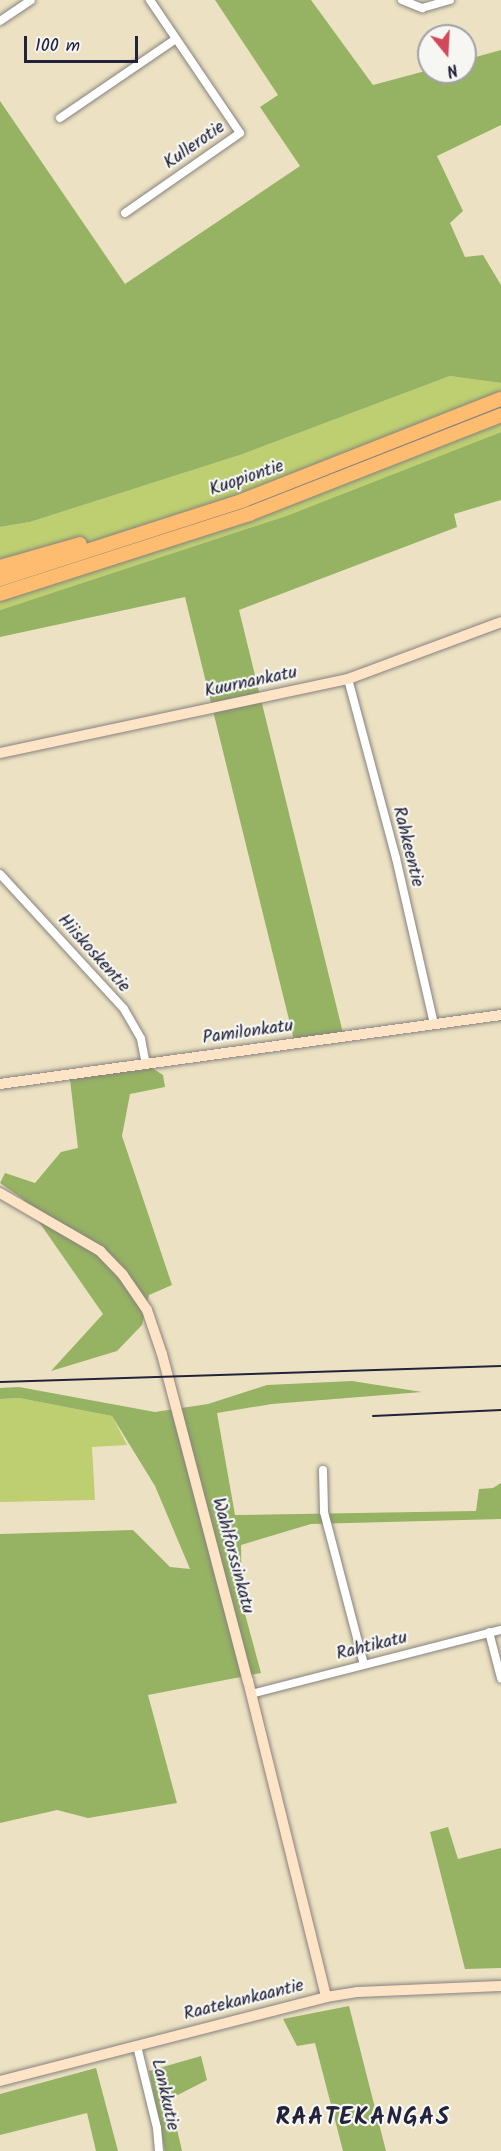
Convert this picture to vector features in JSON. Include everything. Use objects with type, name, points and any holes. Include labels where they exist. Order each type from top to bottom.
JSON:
[{"type":"highway","name":"Kuopiontie","points":[[0,579],[351,461],[501,399]]},
{"type":"highway","name":"Kuopiontie","points":[[0,594],[249,514],[501,415]]},
{"type":"highway","points":[[0,567],[94,540],[132,536]]},
{"type":"street","points":[[0,21],[31,0]]},
{"type":"street","name":"Kullerotie","points":[[125,213],[240,133],[150,0]]},
{"type":"street","points":[[402,0],[422,8],[450,0]]},
{"type":"street","points":[[60,118],[176,39]]},
{"type":"street","name":"Kuurnankatu","points":[[0,753],[348,679],[501,622]]},
{"type":"street","name":"Rahkeentie","points":[[348,679],[396,858],[434,1024]]},
{"type":"street","name":"Hiiskoskentie","points":[[0,874],[124,1009],[141,1039],[146,1065]]},
{"type":"street","name":"Pamilonkatu","points":[[0,1084],[501,1015]]},
{"type":"street","name":"Wahlforssinkatu","points":[[0,1193],[87,1242],[123,1275],[144,1305],[162,1354],[251,1694],[326,1997]]},
{"type":"street","points":[[323,1470],[324,1512],[364,1664]]},
{"type":"street","name":"Rahtikatu","points":[[251,1694],[501,1630]]},
{"type":"street","points":[[489,1632],[501,1678]]},
{"type":"street","name":"Raatekankaantie","points":[[0,2081],[326,1997],[357,1992],[501,1986]]},
{"type":"street","name":"Lankkutie","points":[[137,2046],[157,2128],[159,2151]]},
{"type":"green space","points":[[215,0],[311,0],[373,85],[417,73],[417,84],[477,84],[477,57],[501,50],[501,125],[437,156],[463,211],[450,223],[465,257],[483,255],[501,285],[501,383],[450,376],[243,454],[30,522],[0,527],[0,101],[125,284],[300,166],[260,107],[278,95]]},
{"type":"green space","points":[[450,376],[501,383],[501,432],[286,516],[0,610],[0,527],[30,522],[243,454]]},
{"type":"green space","points":[[501,432],[501,500],[454,514],[457,527],[239,610],[343,1033],[294,1040],[185,597],[0,637],[0,610],[286,516]]},
{"type":"green space","points":[[141,1061],[163,1075],[165,1087],[130,1094],[122,1136],[172,1285],[149,1295],[142,1325],[117,1351],[51,1371],[103,1314],[23,1199],[0,1183],[5,1173],[35,1183],[61,1152],[78,1148],[69,1071]]},
{"type":"green space","points":[[352,1381],[422,1392],[272,1404],[217,1413],[235,1515],[476,1511],[479,1489],[493,1488],[501,1483],[501,1519],[311,1524],[241,1545],[242,1603],[261,1673],[148,1695],[177,1803],[88,1818],[57,1810],[0,1823],[0,1534],[133,1530],[170,1567],[190,1569],[155,1486],[112,1416],[19,1398],[0,1399],[0,1388],[19,1387],[155,1412],[208,1404],[267,1385]]},
{"type":"green space","points":[[19,1398],[112,1416],[127,1445],[92,1447],[95,1500],[0,1502],[0,1399]]},
{"type":"green space","points":[[448,1827],[458,1859],[501,1848],[501,1968],[465,1969],[430,1832]]},
{"type":"green space","points":[[349,2006],[386,2151],[343,2151],[315,2043],[297,2046],[283,2019]]},
{"type":"green space","points":[[201,2056],[207,2080],[170,2099],[182,2151],[165,2151],[149,2071]]},
{"type":"green space","points":[[96,2068],[118,2151],[96,2151],[87,2113],[0,2135],[0,2094]]},
{"type":"railway","points":[[0,1382],[501,1366]]},
{"type":"railway","points":[[373,1416],[501,1410]]},
{"type":"district","name":"RAATEKANGAS","points":[[363,2118]]}]
